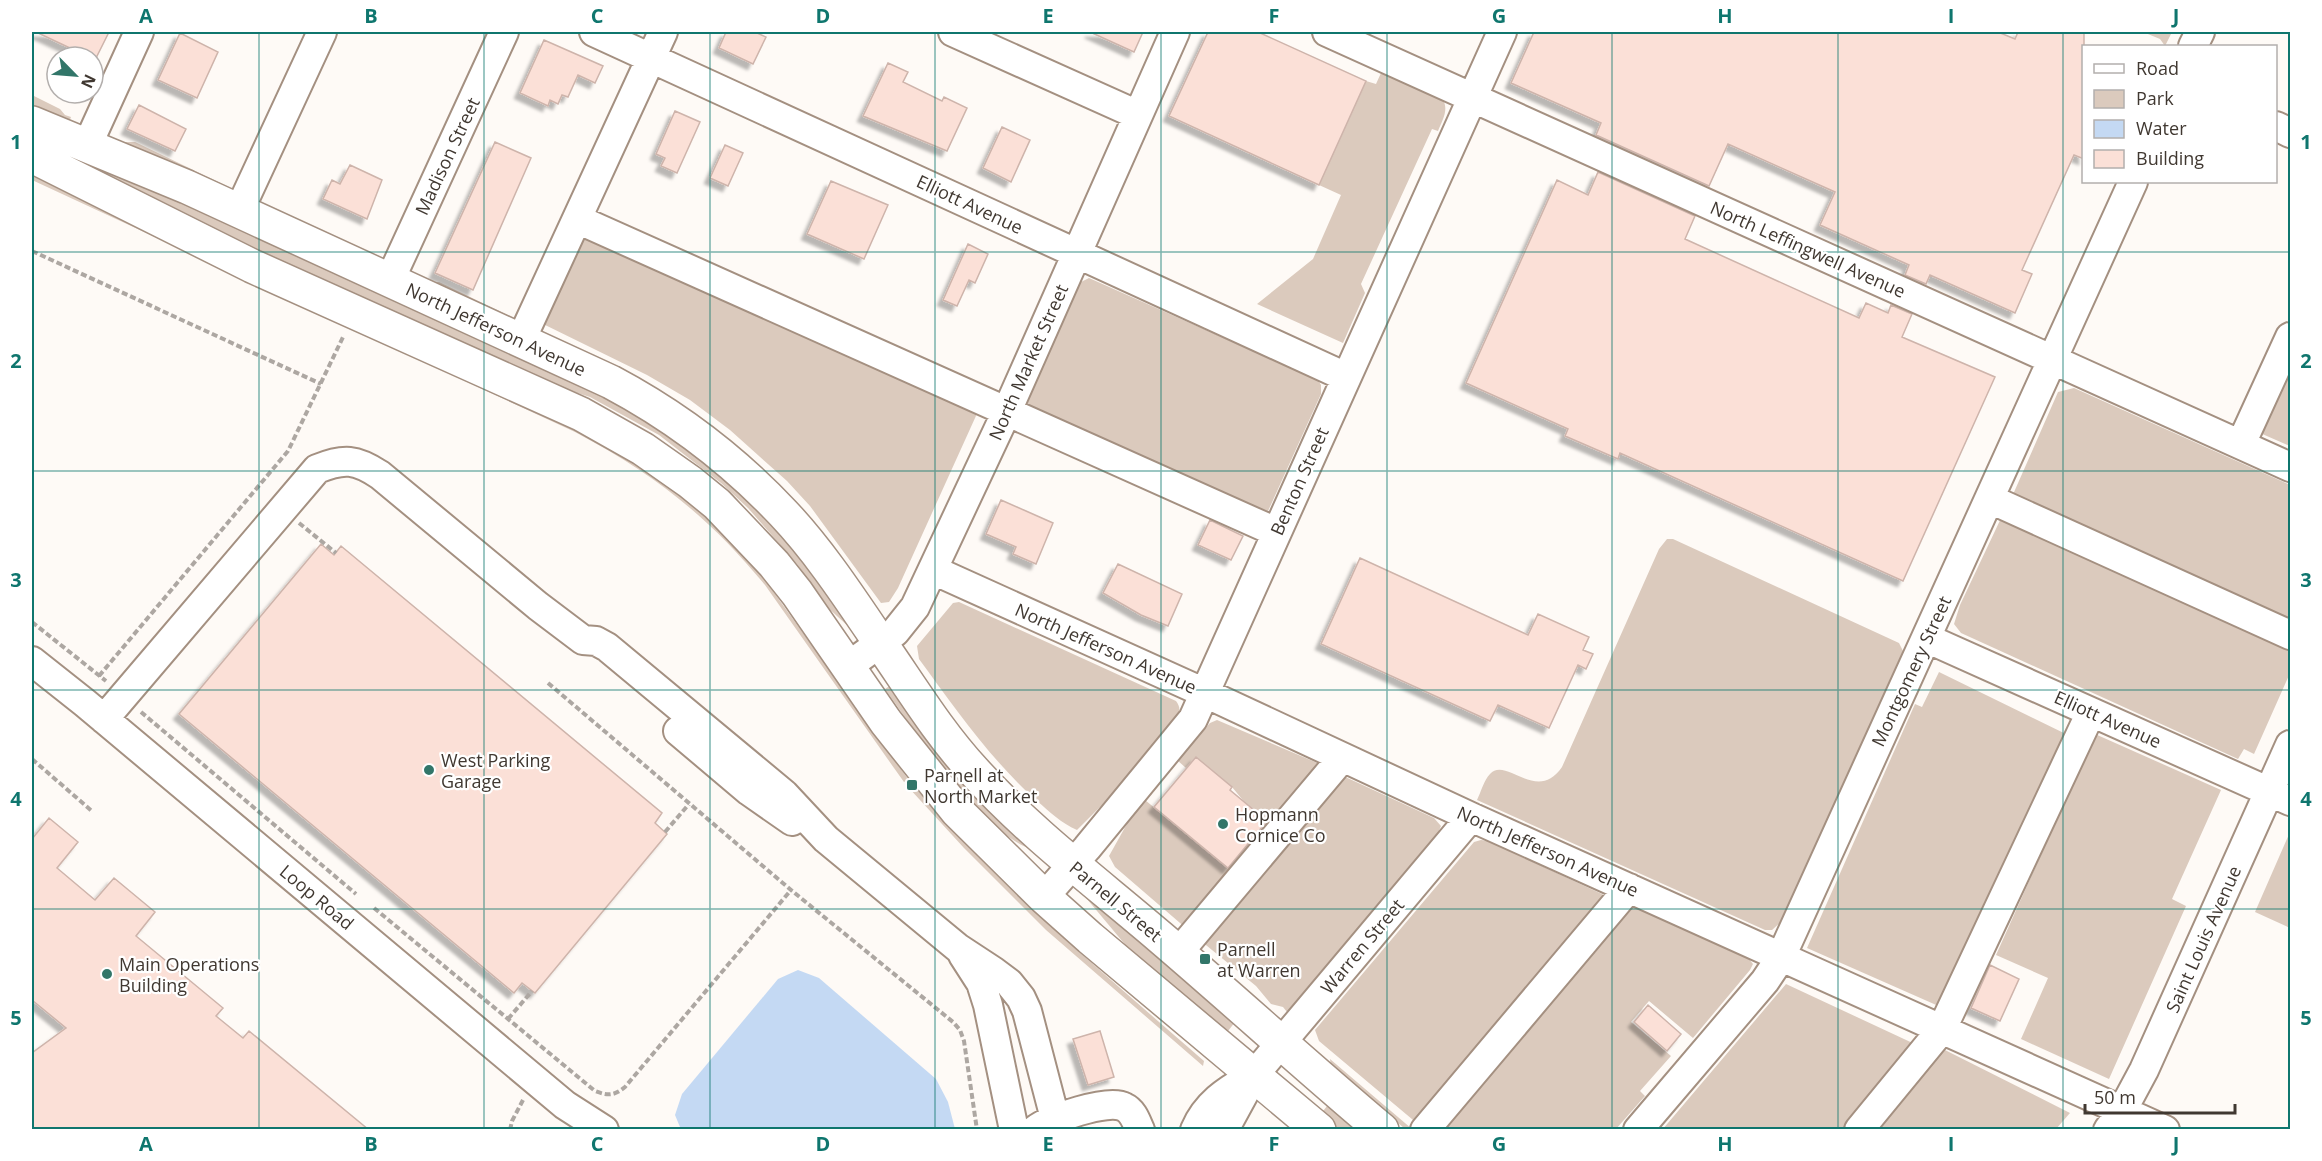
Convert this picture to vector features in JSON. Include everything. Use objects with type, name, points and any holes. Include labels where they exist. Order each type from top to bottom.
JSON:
[{"type":"main road","name":"North Jefferson Avenue","points":[[32,123],[188,187],[644,399],[730,462],[785,515],[830,572],[881,644]]},
{"type":"main road","points":[[32,156],[242,261],[581,414],[643,449],[690,482],[717,504],[748,535],[797,593],[920,768],[957,811],[1044,897],[1150,990],[1319,1130]]},
{"type":"main road","name":"Parnell Street","points":[[881,644],[945,736],[1000,799],[1072,864],[1382,1130]]},
{"type":"street","points":[[87,146],[139,32]]},
{"type":"street","points":[[239,211],[322,32]]},
{"type":"street","name":"Madison Street","points":[[390,280],[504,32]]},
{"type":"street","name":"Elliott Avenue","points":[[594,32],[1346,377]]},
{"type":"street","points":[[521,340],[663,32]]},
{"type":"street","points":[[954,32],[1138,115]]},
{"type":"street","name":"North Market Street","points":[[847,667],[881,644],[908,618],[933,570],[1007,411],[1175,32]]},
{"type":"street","name":"North Leffingwell Avenue","points":[[1327,32],[2290,467]]},
{"type":"street","name":"Benton Street","points":[[1044,897],[1188,726],[1205,693],[1502,32]]},
{"type":"street","name":"Montgomery Street","points":[[1638,1130],[1765,981],[1780,957],[2133,183]]},
{"type":"street","points":[[577,219],[1276,532]]},
{"type":"street","points":[[2241,444],[2290,337]]},
{"type":"street","points":[[104,719],[317,469],[335,461],[351,461],[365,465],[583,640],[601,644],[622,659],[784,794],[826,839],[958,948],[1009,983],[1021,998],[1027,1011],[1049,1126],[1111,1104],[1123,1105],[1130,1111],[1140,1130]]},
{"type":"street","points":[[1990,499],[2290,635]]},
{"type":"street","name":"North Jefferson Avenue","points":[[933,570],[1471,817],[1942,1029],[2115,1120],[2165,1130]]},
{"type":"street","name":"Elliott Avenue","points":[[1926,638],[2280,796]]},
{"type":"street","name":"Loop Road","points":[[32,661],[565,1106],[604,1130]]},
{"type":"street","points":[[1859,1130],[1942,1029],[2091,712]]},
{"type":"street","name":"Saint Louis Avenue","points":[[2115,1120],[2144,1070],[2280,796],[2290,746]]},
{"type":"street","points":[[1178,953],[1342,758]]},
{"type":"street","name":"Warren Street","points":[[1254,1076],[1471,817]]},
{"type":"street","points":[[1425,1130],[1629,888]]},
{"type":"street","points":[[958,948],[981,982],[988,1005],[1014,1130]]},
{"type":"street","points":[[1195,1130],[1204,1112],[1223,1094],[1254,1076]]},
{"type":"street","points":[[1224,1130],[1254,1076]]},
{"type":"path","points":[[32,251],[321,384]]},
{"type":"path","points":[[99,676],[288,451],[346,331]]},
{"type":"path","points":[[293,518],[336,553]]},
{"type":"path","points":[[32,622],[112,687]]},
{"type":"path","points":[[548,683],[791,891],[953,1022],[960,1030],[964,1041],[977,1130]]},
{"type":"path","points":[[133,705],[356,894]]},
{"type":"path","points":[[32,759],[93,812]]},
{"type":"path","points":[[665,832],[689,804]]},
{"type":"path","points":[[374,908],[595,1091],[605,1095],[616,1094],[625,1087],[791,891]]},
{"type":"path","points":[[508,1019],[532,991]]},
{"type":"path","points":[[510,1130],[519,1106],[528,1094]]},
{"type":"green space","points":[[2143,32],[2172,32],[2166,45],[2160,39]]},
{"type":"green space","points":[[1381,73],[1443,100],[1445,112],[1438,131],[1432,129],[1361,284],[1365,293],[1343,343],[1257,304],[1313,259],[1341,195],[1319,185],[1366,81],[1376,84]]},
{"type":"green space","points":[[32,95],[45,102],[45,105],[52,105],[71,117],[69,122],[32,108]]},
{"type":"green space","points":[[32,137],[94,161],[627,404],[748,493],[853,624],[849,627],[826,606],[797,564],[748,508],[721,483],[659,435],[590,397],[512,372],[211,234]]},
{"type":"green space","points":[[135,142],[237,191],[121,144]]},
{"type":"green space","points":[[32,169],[578,429],[637,461],[707,516],[749,558],[908,779],[904,782],[765,585],[722,537],[655,480],[575,432],[32,180]]},
{"type":"green space","points":[[582,229],[980,407],[898,588],[889,602],[881,603],[810,506],[787,481],[730,430],[690,400],[647,375],[539,322]]},
{"type":"green space","points":[[1089,278],[1318,380],[1321,385],[1321,394],[1264,520],[1021,412],[1079,283]]},
{"type":"green space","points":[[430,282],[439,282],[522,322],[519,326]]},
{"type":"green space","points":[[2290,354],[2290,446],[2260,433]]},
{"type":"green space","points":[[2074,388],[2290,485],[2290,627],[2011,499],[2058,392]]},
{"type":"green space","points":[[2003,514],[2290,640],[2290,673],[2254,754],[2244,749],[2238,759],[1961,633],[1954,624],[1960,605]]},
{"type":"green space","points":[[1667,539],[1673,539],[1899,643],[1903,651],[1782,921],[1772,930],[1765,930],[1477,800],[1490,774],[1497,770],[1532,781],[1542,781],[1552,777],[1562,767],[1659,549]]},
{"type":"green space","points":[[959,602],[1178,703],[1179,710],[1176,718],[1109,798],[1077,830],[1051,813],[1004,768],[974,733],[919,659],[917,646],[953,603]]},
{"type":"green space","points":[[1939,672],[2072,737],[1943,1008],[1807,948],[1915,704],[1922,707]]},
{"type":"green space","points":[[894,683],[1035,850],[1016,842],[996,827],[953,781],[885,689]]},
{"type":"green space","points":[[1217,720],[1322,765],[1273,826],[1196,757],[1186,768],[1177,760],[1210,723]]},
{"type":"green space","points":[[2095,734],[2221,790],[2172,899],[2186,906],[2109,1079],[2021,1039],[2048,978],[1996,955]]},
{"type":"green space","points":[[1341,775],[1434,818],[1441,826],[1438,833],[1287,1012],[1283,1007],[1271,1004],[1256,986],[1201,941]]},
{"type":"green space","points":[[913,785],[946,823],[1017,894],[1090,962],[1204,1061],[1203,1066],[1046,930],[964,848],[909,788]]},
{"type":"green space","points":[[1145,800],[1234,873],[1187,929],[1115,867],[1109,856],[1128,822]]},
{"type":"green space","points":[[2290,832],[2290,928],[2255,912]]},
{"type":"green space","points":[[1488,841],[1604,895],[1419,1125],[1319,1041],[1315,1030],[1474,842]]},
{"type":"green space","points":[[1090,892],[1235,1022],[1225,1035],[1128,948],[1087,899]]},
{"type":"green space","points":[[1626,903],[1749,959],[1753,964],[1750,970],[1693,1038],[1649,1001],[1631,1022],[1671,1056],[1640,1091],[1645,1096],[1616,1129],[1434,1130]]},
{"type":"green space","points":[[1786,984],[1919,1046],[1849,1129],[1662,1130]]},
{"type":"green space","points":[[1939,1047],[2070,1113],[2056,1129],[1870,1130]]},
{"type":"green space","points":[[1330,1059],[1412,1129],[1404,1128],[1331,1067]]},
{"type":"green space","points":[[1327,1106],[1355,1129],[1336,1129],[1320,1115]]},
{"type":"water","points":[[798,970],[819,978],[936,1079],[948,1102],[955,1129],[684,1130],[680,1127],[675,1115],[682,1094],[778,979]]},
{"type":"building","points":[[36,32],[109,32],[102,45],[64,45]]},
{"type":"building","points":[[726,32],[755,32],[766,37],[753,64],[719,48]]},
{"type":"building","points":[[1090,32],[1143,32],[1134,52]]},
{"type":"building","points":[[1208,32],[1258,32],[1366,81],[1319,185],[1169,116]]},
{"type":"building","points":[[1534,32],[1998,32],[2015,39],[2018,32],[2084,32],[2082,158],[2074,155],[2022,270],[2032,274],[2015,313],[1930,275],[1926,284],[1905,275],[1909,265],[1820,225],[1835,192],[1728,144],[1709,186],[1596,135],[1601,123],[1511,83]]},
{"type":"building","points":[[180,33],[218,52],[197,98],[158,80]]},
{"type":"building","points":[[544,40],[603,66],[595,83],[578,75],[568,97],[562,95],[558,104],[550,100],[548,106],[520,93]]},
{"type":"building","points":[[888,63],[908,72],[903,82],[942,101],[944,97],[967,108],[947,151],[863,116]]},
{"type":"building","points":[[139,105],[186,129],[175,151],[127,129]]},
{"type":"building","points":[[675,111],[700,122],[677,173],[661,166],[665,158],[656,154]]},
{"type":"building","points":[[1002,127],[1030,140],[1011,182],[983,168]]},
{"type":"building","points":[[495,142],[531,158],[473,290],[435,273]]},
{"type":"building","points":[[725,145],[743,153],[728,186],[710,178]]},
{"type":"building","points":[[350,165],[382,180],[367,219],[323,199],[332,180],[340,184]]},
{"type":"building","points":[[1598,172],[1695,216],[1685,239],[1859,318],[1866,303],[1888,313],[1891,305],[1912,314],[1902,337],[1995,377],[1903,581],[1620,453],[1618,459],[1565,436],[1568,429],[1466,383],[1557,180],[1588,195]]},
{"type":"building","points":[[831,181],[888,205],[864,259],[807,234]]},
{"type":"building","points":[[968,244],[988,254],[975,283],[969,280],[957,306],[943,300]]},
{"type":"building","points":[[1001,500],[1053,523],[1036,564],[1013,554],[1016,547],[986,534]]},
{"type":"building","points":[[1210,520],[1243,536],[1231,560],[1198,545]]},
{"type":"building","name":"West Parking Garage","points":[[321,544],[334,555],[341,546],[662,813],[655,823],[667,834],[535,993],[522,983],[514,993],[179,714]]},
{"type":"building","points":[[1360,558],[1528,635],[1538,614],[1589,637],[1583,650],[1593,654],[1586,669],[1578,665],[1549,728],[1498,705],[1490,721],[1321,644]]},
{"type":"building","points":[[1118,564],[1182,594],[1168,626],[1141,615],[1103,593]]},
{"type":"building","name":"Hopmann Cornice Co","points":[[1196,757],[1232,787],[1230,790],[1267,821],[1228,868],[1154,807]]},
{"type":"building","name":"Main Operations Building","points":[[49,818],[78,842],[57,868],[95,900],[114,878],[155,912],[136,936],[223,1008],[216,1016],[243,1038],[249,1031],[369,1130],[32,1130],[32,1053],[66,1028],[32,1000],[32,839]]},
{"type":"building","points":[[1990,965],[2019,979],[2000,1021],[1971,1008]]},
{"type":"building","points":[[1648,1005],[1681,1034],[1667,1051],[1634,1022]]},
{"type":"building","points":[[1100,1031],[1114,1077],[1088,1085],[1073,1039]]},
{"type":"place","name":"West Parking Garage","points":[[429,770]]},
{"type":"place","name":"Parnell at North Market","points":[[912,785]]},
{"type":"place","name":"Hopmann Cornice Co","points":[[1223,824]]},
{"type":"place","name":"Parnell at Warren","points":[[1205,959]]},
{"type":"place","name":"Main Operations Building","points":[[107,974]]}]
